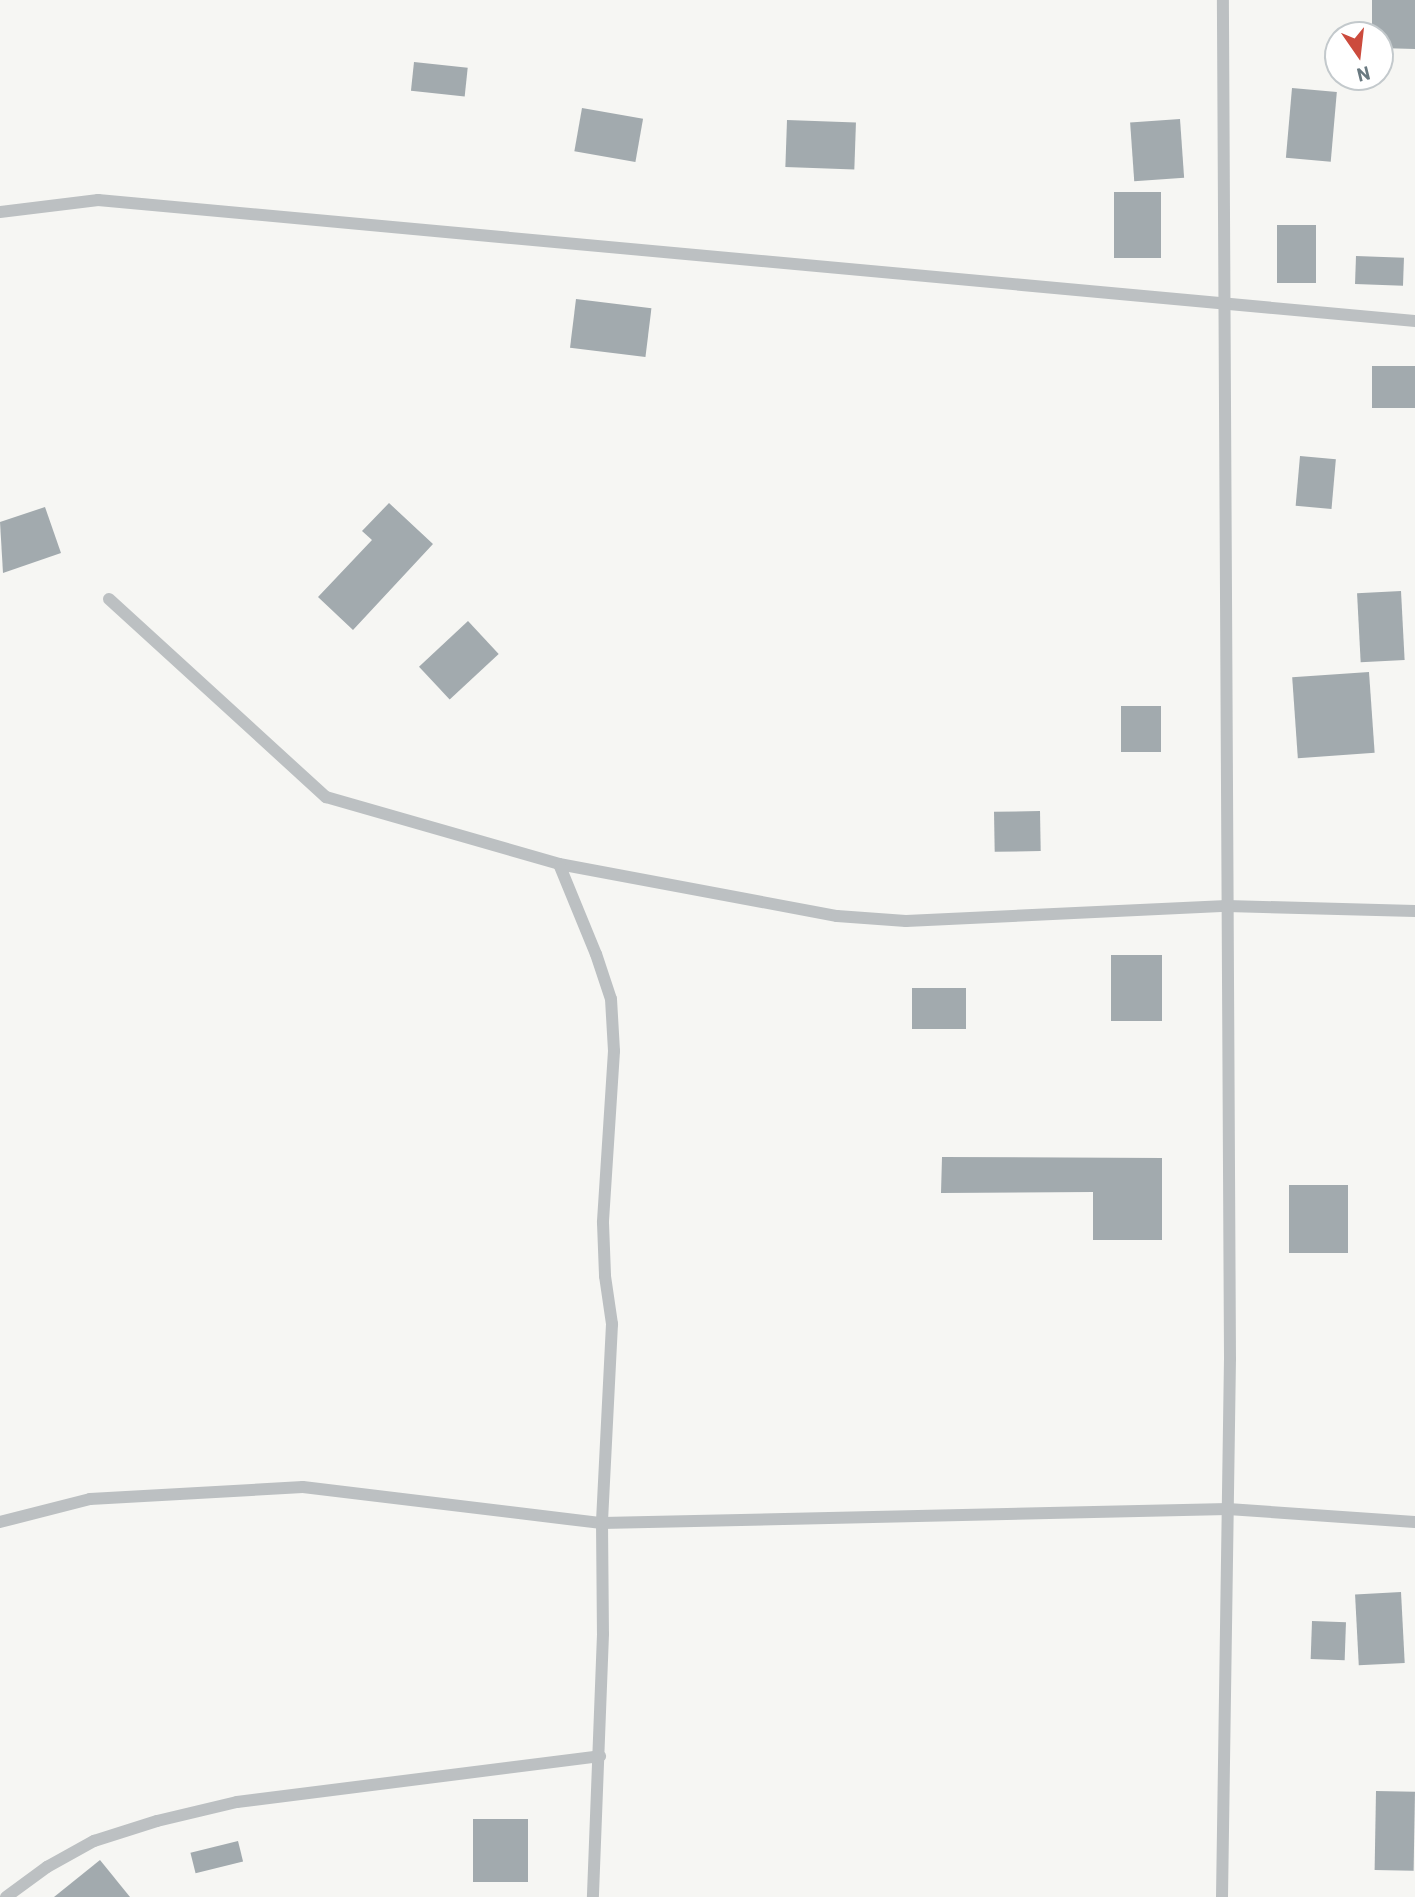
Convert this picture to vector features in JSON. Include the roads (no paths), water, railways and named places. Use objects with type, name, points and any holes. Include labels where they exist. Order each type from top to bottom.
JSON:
[{"type":"street","points":[[1222,1897],[1230,1359],[1223,0]]},
{"type":"street","points":[[0,212],[98,200],[1415,321]]},
{"type":"street","points":[[109,599],[326,797],[559,864],[836,916],[906,921],[1227,906],[1415,911]]},
{"type":"street","points":[[559,864],[596,954],[611,999],[614,1051],[603,1223],[605,1276],[612,1324],[602,1523],[600,1756],[593,1897]]},
{"type":"street","points":[[0,1522],[90,1499],[303,1487],[602,1523],[1228,1509],[1415,1522]]},
{"type":"street","points":[[6,1897],[47,1867],[94,1841],[157,1821],[223,1805],[600,1756]]}]
